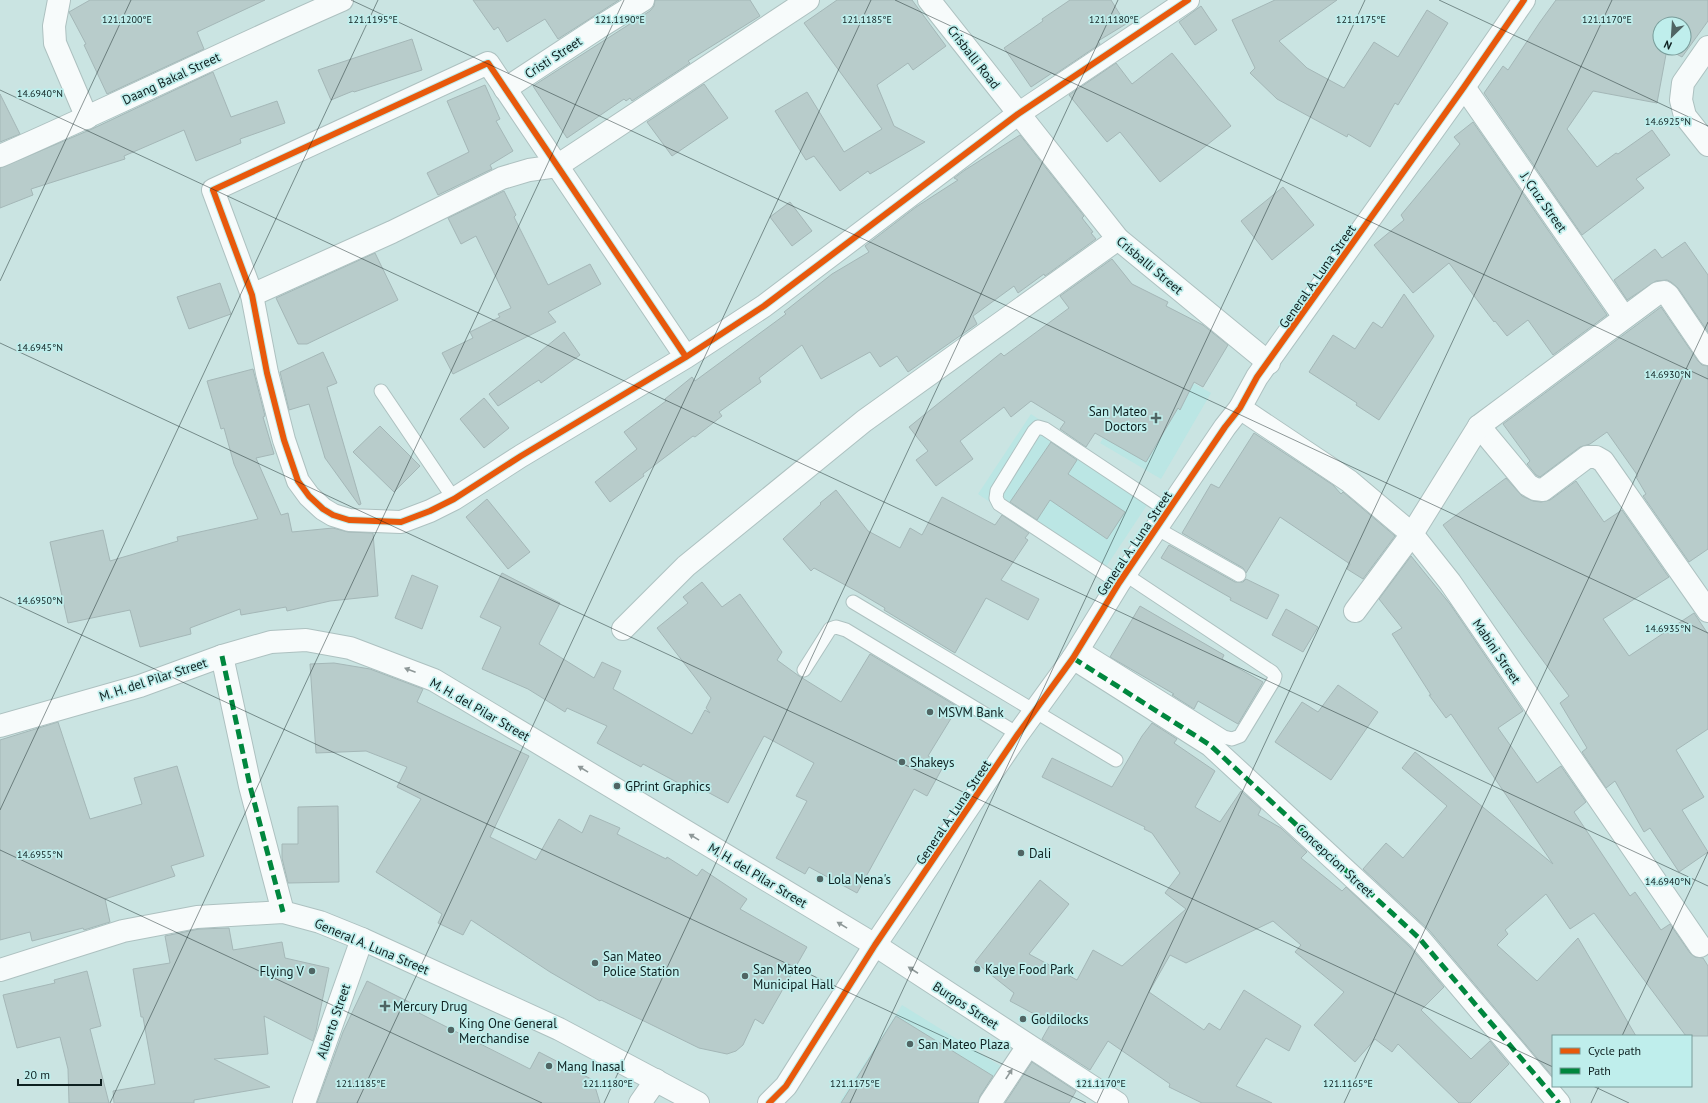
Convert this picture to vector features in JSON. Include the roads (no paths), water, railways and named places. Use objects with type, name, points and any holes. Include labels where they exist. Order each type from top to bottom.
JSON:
[{"type":"street","points":[[59,0],[54,26],[55,43],[87,118]]},
{"type":"street","name":"Daang Bakal Street","points":[[0,156],[87,118],[270,31],[342,0]]},
{"type":"street","name":"Cristi Street","points":[[505,89],[643,0]]},
{"type":"street","points":[[252,295],[392,232],[502,178],[529,170],[557,166],[808,0]]},
{"type":"street","name":"Crisballi Road","points":[[929,0],[1018,114]]},
{"type":"street","points":[[686,357],[488,63],[485,63],[213,189],[252,295],[267,373],[284,440],[298,481],[309,496],[323,509],[333,515],[349,520],[401,522],[430,511],[454,499],[521,456],[686,357],[764,306],[1018,114],[1188,0]]},
{"type":"street","name":"General A. Luna Street","points":[[769,1103],[786,1086],[875,945],[1018,734],[1076,652],[1162,520],[1225,427],[1240,408],[1257,377],[1269,363],[1524,0]]},
{"type":"street","points":[[1708,47],[1683,83],[1681,100],[1685,116],[1708,145]]},
{"type":"street","name":"J. Cruz Street","points":[[1464,87],[1624,317]]},
{"type":"street","name":"Crisballi Street","points":[[1018,114],[1118,239],[1269,363]]},
{"type":"street","points":[[623,629],[686,566],[864,421],[1118,239]]},
{"type":"street","points":[[1355,611],[1412,534],[1479,426],[1624,317],[1658,293],[1664,292],[1668,295],[1708,354]]},
{"type":"street","name":"Mabini Street","points":[[1240,408],[1349,481],[1412,534],[1450,582],[1700,946]]},
{"type":"street","points":[[1479,426],[1528,485],[1535,489],[1544,490],[1587,457],[1596,457],[1603,461],[1708,611]]},
{"type":"street","name":"M. H. del Pilar Street","points":[[0,726],[140,686],[222,656],[271,642],[306,640],[350,648],[434,680],[875,945]]},
{"type":"street","name":"Concepcion Street","points":[[1076,652],[1210,746],[1419,938],[1560,1103]]},
{"type":"street","points":[[222,656],[250,786],[283,912]]},
{"type":"street","name":"General A. Luna Street","points":[[0,970],[123,931],[197,917],[283,912],[320,922],[362,939],[559,1029],[698,1103]]},
{"type":"street","name":"Alberto Street","points":[[304,1103],[362,939]]},
{"type":"street","name":"Burgos Street","points":[[875,945],[1117,1103]]},
{"type":"street","points":[[990,1103],[1028,1046]]},
{"type":"street","points":[[640,1103],[656,1080]]},
{"type":"lane","points":[[382,391],[454,499]]},
{"type":"lane","points":[[1076,652],[1224,737],[1232,739],[1240,736],[1275,676],[1272,672],[1123,579],[999,504],[996,498],[997,491],[1034,431],[1038,427],[1045,429],[1162,520],[1239,575]]},
{"type":"lane","points":[[853,602],[1116,760]]},
{"type":"lane","points":[[804,670],[830,629],[836,627],[846,630],[1018,734]]},
{"type":"place","name":"San Mateo Doctors","points":[[1156,418]]},
{"type":"place","name":"MSVM Bank","points":[[930,712]]},
{"type":"place","name":"Shakeys","points":[[902,762]]},
{"type":"place","name":"GPrint Graphics","points":[[617,786]]},
{"type":"place","name":"Dali","points":[[1021,853]]},
{"type":"place","name":"Lola Nena's","points":[[820,879]]},
{"type":"place","name":"San Mateo Police Station","points":[[595,963]]},
{"type":"place","name":"Kalye Food Park","points":[[977,969]]},
{"type":"place","name":"Flying V","points":[[312,971]]},
{"type":"place","name":"San Mateo Municipal Hall","points":[[745,976]]},
{"type":"place","name":"Mercury Drug","points":[[385,1006]]},
{"type":"place","name":"Goldilocks","points":[[1023,1019]]},
{"type":"place","name":"King One General Merchandise","points":[[451,1030]]},
{"type":"place","name":"San Mateo Plaza","points":[[910,1044]]},
{"type":"place","name":"Mang Inasal","points":[[549,1066]]}]
